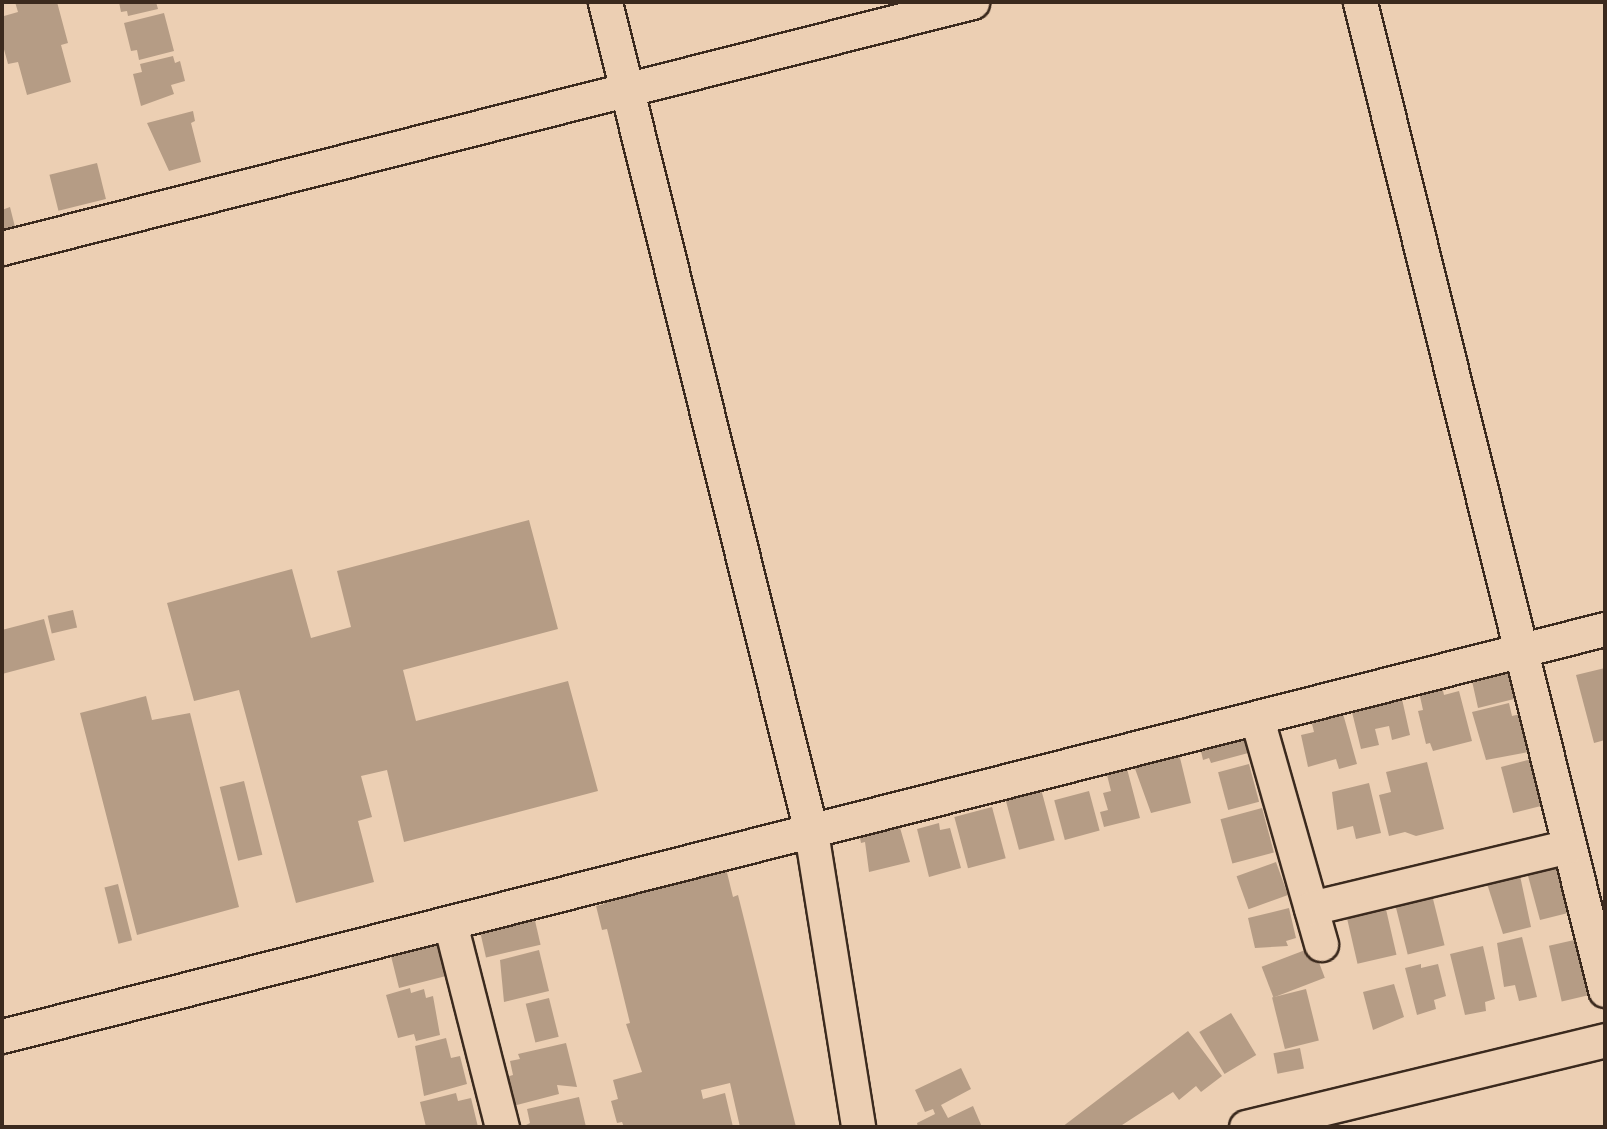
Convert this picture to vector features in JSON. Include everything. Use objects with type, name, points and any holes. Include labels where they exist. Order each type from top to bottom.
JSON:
[{"type":"street","points":[[605,2],[811,832],[858,1127]]},
{"type":"street","points":[[2,248],[627,92],[972,2]]},
{"type":"street","points":[[1360,2],[1605,990]]},
{"type":"street","points":[[2,1036],[1520,653],[1605,629]]},
{"type":"street","points":[[1258,719],[1321,944]]},
{"type":"street","points":[[1311,908],[1569,846]]},
{"type":"street","points":[[450,923],[502,1127]]},
{"type":"street","points":[[1246,1127],[1605,1040]]},
{"type":"building","points":[[15,2],[57,2],[68,43],[61,45],[71,82],[27,95],[18,62],[8,64],[2,42],[4,16],[18,12]]},
{"type":"building","points":[[119,2],[156,2],[158,9],[128,16],[127,11],[121,12]]},
{"type":"building","points":[[164,13],[174,51],[139,60],[137,50],[131,51],[124,23]]},
{"type":"building","points":[[173,56],[175,63],[180,61],[185,81],[171,85],[174,94],[141,106],[133,74],[142,72],[140,64]]},
{"type":"building","points":[[193,111],[195,121],[191,123],[201,162],[169,171],[147,123]]},
{"type":"building","points":[[97,163],[106,199],[58,211],[49,175]]},
{"type":"building","points":[[10,207],[15,227],[2,231],[2,210]]},
{"type":"building","points":[[529,520],[558,629],[403,670],[416,721],[568,681],[598,791],[404,842],[387,770],[361,776],[372,817],[358,821],[374,882],[296,903],[239,690],[194,701],[167,603],[292,569],[311,638],[351,627],[337,571]]},
{"type":"building","points":[[73,610],[77,628],[52,633],[48,616]]},
{"type":"building","points":[[44,619],[55,660],[2,674],[2,630]]},
{"type":"building","points":[[1503,655],[1524,690],[1512,692],[1514,699],[1478,708],[1468,663]]},
{"type":"building","points":[[1605,668],[1605,740],[1594,743],[1576,675]]},
{"type":"building","points":[[1442,686],[1444,695],[1459,691],[1472,741],[1433,751],[1430,743],[1426,744],[1418,711],[1423,710],[1419,692]]},
{"type":"building","points":[[1337,692],[1357,764],[1339,769],[1336,759],[1308,767],[1301,735],[1314,732],[1306,700]]},
{"type":"building","points":[[146,696],[152,720],[190,713],[239,907],[137,935],[80,713]]},
{"type":"building","points":[[1402,699],[1410,735],[1392,740],[1389,726],[1375,729],[1379,745],[1361,749],[1351,708]]},
{"type":"building","points":[[1509,703],[1512,716],[1529,712],[1539,750],[1486,760],[1472,712]]},
{"type":"building","points":[[1173,729],[1191,803],[1151,813],[1134,766],[1141,764],[1138,752]]},
{"type":"building","points":[[1197,734],[1256,738],[1252,752],[1211,763],[1209,758],[1203,760]]},
{"type":"building","points":[[1539,757],[1545,805],[1513,813],[1501,767]]},
{"type":"building","points":[[1427,762],[1444,829],[1416,836],[1405,832],[1389,836],[1379,795],[1391,792],[1386,772]]},
{"type":"building","points":[[1249,764],[1259,802],[1228,810],[1218,772]]},
{"type":"building","points":[[1126,765],[1140,818],[1104,827],[1100,812],[1108,810],[1103,793],[1111,791],[1106,771]]},
{"type":"building","points":[[244,781],[262,855],[238,861],[220,787]]},
{"type":"building","points":[[1369,783],[1381,833],[1356,839],[1353,826],[1337,830],[1332,792]]},
{"type":"building","points":[[1041,789],[1055,840],[1019,850],[1005,799]]},
{"type":"building","points":[[1089,791],[1100,831],[1065,840],[1054,800]]},
{"type":"building","points":[[992,807],[1006,858],[968,868],[954,817]]},
{"type":"building","points":[[1262,808],[1274,852],[1232,864],[1220,819]]},
{"type":"building","points":[[896,814],[910,862],[869,872],[865,842],[861,843],[857,823]]},
{"type":"building","points":[[939,823],[940,830],[950,828],[961,868],[929,877],[917,829]]},
{"type":"building","points":[[720,844],[733,897],[738,895],[796,1127],[740,1127],[730,1083],[701,1090],[703,1099],[725,1093],[733,1127],[624,1127],[622,1122],[617,1123],[611,1101],[618,1099],[613,1080],[642,1072],[626,1024],[630,1023],[607,929],[602,930],[596,906],[604,904],[597,875]]},
{"type":"building","points":[[1565,856],[1576,911],[1540,920],[1524,861]]},
{"type":"building","points":[[1516,857],[1531,927],[1503,934],[1484,874]]},
{"type":"building","points":[[1276,862],[1288,895],[1249,909],[1237,876]]},
{"type":"building","points":[[118,884],[132,940],[118,944],[104,887]]},
{"type":"building","points":[[1431,891],[1445,945],[1408,955],[1394,900]]},
{"type":"building","points":[[530,899],[541,945],[486,957],[475,912]]},
{"type":"building","points":[[1385,905],[1396,955],[1357,964],[1346,914]]},
{"type":"building","points":[[1289,908],[1296,938],[1286,941],[1288,946],[1255,948],[1248,918]]},
{"type":"building","points":[[435,935],[446,976],[399,988],[386,936]]},
{"type":"building","points":[[1522,937],[1537,997],[1519,1001],[1515,985],[1504,987],[1497,943]]},
{"type":"building","points":[[1583,938],[1596,994],[1562,1001],[1549,946]]},
{"type":"building","points":[[1483,946],[1495,999],[1485,1002],[1486,1011],[1465,1015],[1450,954]]},
{"type":"building","points":[[1313,947],[1325,978],[1273,998],[1262,967]]},
{"type":"building","points":[[539,950],[549,991],[504,1002],[500,960]]},
{"type":"building","points":[[1421,964],[1421,968],[1438,964],[1446,996],[1434,1000],[1436,1009],[1417,1015],[1405,968]]},
{"type":"building","points":[[1394,984],[1404,1017],[1373,1030],[1363,992]]},
{"type":"building","points":[[410,988],[411,993],[424,989],[426,998],[433,996],[440,1035],[416,1041],[414,1034],[398,1038],[386,995]]},
{"type":"building","points":[[1306,989],[1319,1040],[1285,1049],[1272,997]]},
{"type":"building","points":[[549,998],[559,1037],[535,1043],[526,1004]]},
{"type":"building","points":[[1231,1013],[1256,1055],[1225,1074],[1199,1032]]},
{"type":"building","points":[[1188,1031],[1222,1076],[1201,1092],[1196,1086],[1179,1100],[1173,1092],[1119,1127],[1062,1127]]},
{"type":"building","points":[[446,1038],[451,1058],[460,1056],[467,1084],[424,1096],[415,1046]]},
{"type":"building","points":[[566,1043],[577,1087],[557,1085],[559,1094],[513,1106],[506,1077],[513,1075],[510,1061],[520,1059],[518,1054]]},
{"type":"building","points":[[1300,1048],[1304,1069],[1278,1074],[1273,1053]]},
{"type":"building","points":[[961,1068],[971,1089],[941,1105],[948,1118],[973,1106],[982,1127],[918,1127],[917,1123],[935,1114],[933,1109],[925,1112],[915,1090]]},
{"type":"building","points":[[456,1093],[458,1101],[471,1098],[478,1127],[426,1127],[420,1102]]},
{"type":"building","points":[[579,1097],[586,1127],[522,1127],[530,1123],[527,1109]]}]
